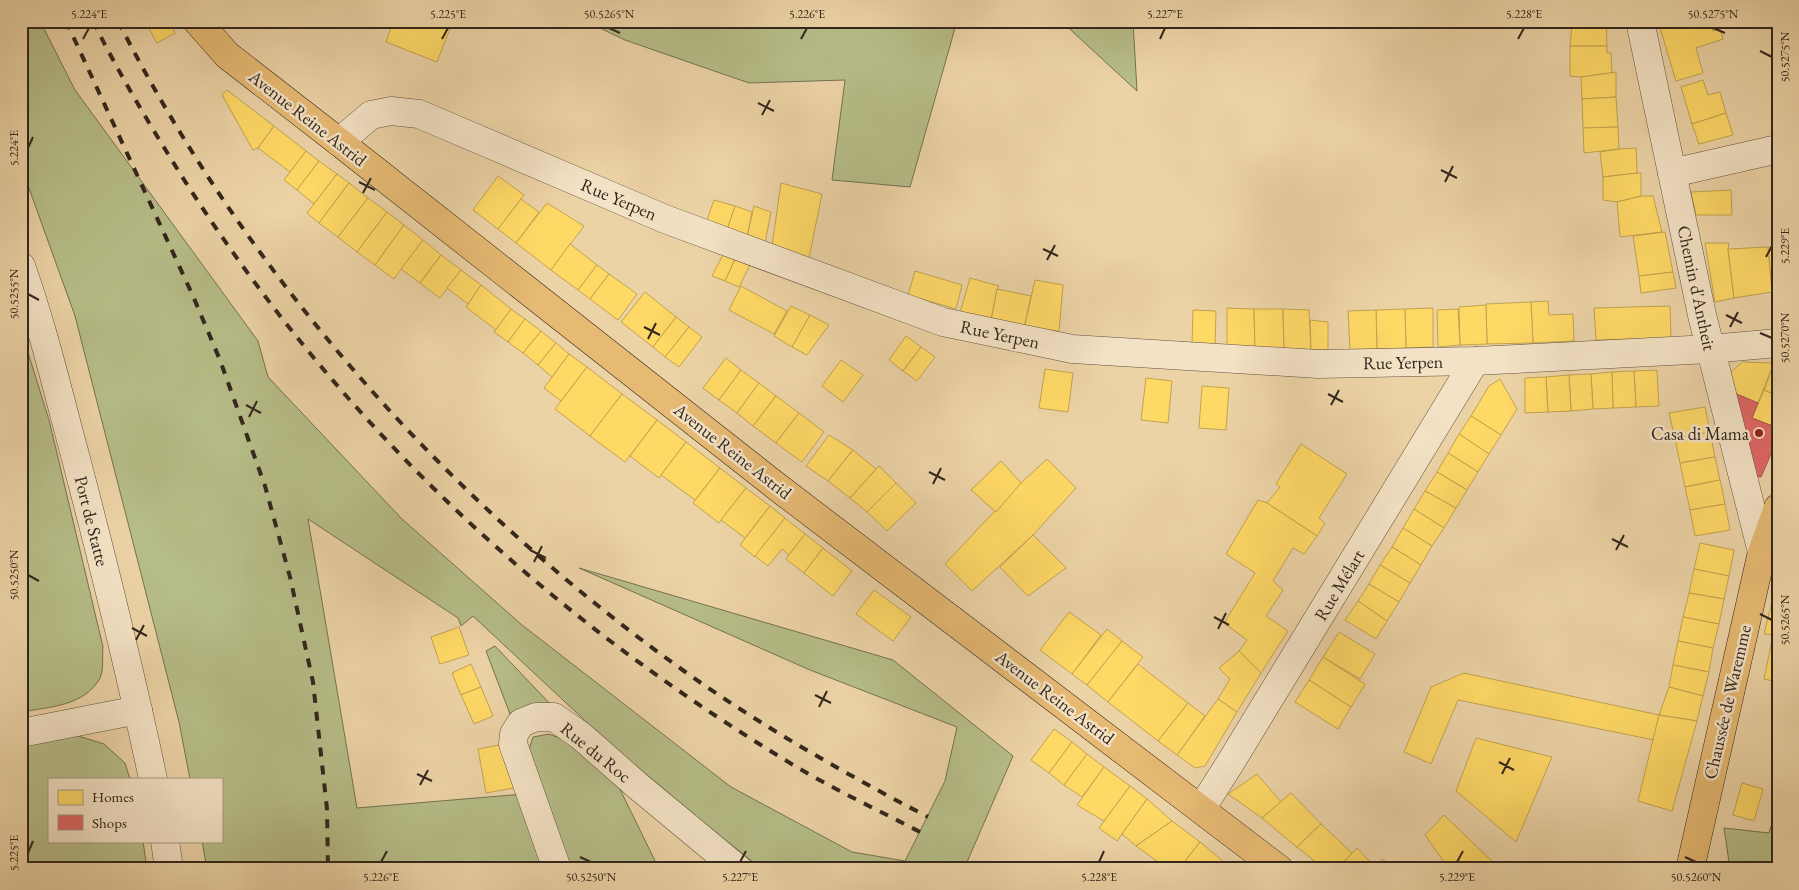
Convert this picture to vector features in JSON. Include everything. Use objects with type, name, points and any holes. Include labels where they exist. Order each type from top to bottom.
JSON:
[{"type":"main road","name":"Avenue Reine Astrid","points":[[197,21],[227,55],[776,486],[1279,869]]},
{"type":"main road","name":"Chaussée de Waremme","points":[[1696,866],[1762,552],[1778,508]]},
{"type":"street","name":"Chemin d'Antheit","points":[[1640,21],[1710,349],[1762,552]]},
{"type":"street","name":"Rue Yerpen","points":[[339,142],[370,115],[391,111],[419,114],[664,219],[943,322],[1072,349],[1318,364],[1475,361],[1710,349],[1778,343]]},
{"type":"street","points":[[1672,173],[1778,150]]},
{"type":"street","name":"Port de Statte","points":[[21,266],[37,310],[113,604],[152,778]]},
{"type":"street","name":"Rue Mélart","points":[[1201,808],[1475,361]]},
{"type":"street","points":[[21,733],[138,710]]},
{"type":"street","name":"Rue du Roc","points":[[557,869],[513,744],[514,734],[521,723],[536,717],[554,718],[581,736],[738,869]]},
{"type":"street","points":[[165,842],[168,869]]},
{"type":"green space","points":[[21,21],[40,21],[75,90],[258,341],[268,377],[402,519],[522,625],[731,787],[852,852],[905,861],[945,781],[957,727],[810,670],[579,568],[893,660],[1013,756],[964,869],[762,869],[609,743],[473,616],[461,626],[458,618],[308,519],[357,808],[524,794],[553,869],[207,869],[202,842],[222,842],[222,778],[190,778],[179,722],[75,316],[21,166]]},
{"type":"green space","points":[[585,21],[957,21],[910,187],[832,180],[845,80],[749,83],[625,40]]},
{"type":"green space","points":[[1061,21],[1133,21],[1137,91]]},
{"type":"green space","points":[[21,330],[49,420],[103,647],[100,678],[85,694],[65,704],[21,712]]},
{"type":"green space","points":[[495,646],[554,708],[512,719],[486,651]]},
{"type":"green space","points":[[549,734],[562,739],[614,777],[659,869],[568,869],[529,750],[533,737]]},
{"type":"green space","points":[[75,735],[104,744],[125,763],[130,778],[48,778],[48,842],[143,842],[147,869],[21,869],[21,746]]},
{"type":"green space","points":[[1778,802],[1778,869],[1730,869],[1724,828],[1769,833]]},
{"type":"building: Homes","points":[[145,21],[169,21],[175,33],[157,43]]},
{"type":"building: Homes","points":[[393,21],[453,21],[437,62],[386,42]]},
{"type":"building: Homes","points":[[1658,21],[1710,21],[1713,31],[1720,29],[1723,39],[1696,48],[1703,73],[1676,81]]},
{"type":"building: Homes","points":[[1606,22],[1607,46],[1570,46],[1572,24]]},
{"type":"building: Homes","points":[[1570,46],[1607,46],[1607,53],[1611,53],[1612,73],[1581,77],[1570,76]]},
{"type":"building: Homes","points":[[1616,72],[1616,97],[1582,99],[1581,77]]},
{"type":"building: Homes","points":[[1703,80],[1708,95],[1720,92],[1726,113],[1692,124],[1681,87]]},
{"type":"building: Homes","points":[[227,90],[274,126],[258,148],[253,150],[222,95]]},
{"type":"building: Homes","points":[[1616,97],[1618,127],[1583,128],[1582,99]]},
{"type":"building: Homes","points":[[1726,113],[1733,135],[1699,144],[1692,124]]},
{"type":"building: Homes","points":[[274,126],[306,151],[290,172],[258,148]]},
{"type":"building: Homes","points":[[1618,127],[1619,149],[1584,153],[1583,128]]},
{"type":"building: Homes","points":[[1636,148],[1637,173],[1603,177],[1600,152]]},
{"type":"building: Homes","points":[[306,151],[319,161],[297,190],[284,180]]},
{"type":"building: Homes","points":[[319,161],[337,174],[314,204],[297,190]]},
{"type":"building: Homes","points":[[1641,173],[1641,196],[1617,202],[1603,200],[1603,177]]},
{"type":"building: Homes","points":[[337,174],[349,183],[319,223],[307,213]]},
{"type":"building: Homes","points":[[498,176],[524,195],[498,229],[473,210]]},
{"type":"building: Homes","points":[[349,183],[368,198],[338,237],[319,223]]},
{"type":"building: Homes","points":[[781,183],[822,194],[809,258],[772,246]]},
{"type":"building: Homes","points":[[1731,190],[1732,215],[1696,215],[1691,192]]},
{"type":"building: Homes","points":[[1641,196],[1653,196],[1662,232],[1620,237],[1617,202]]},
{"type":"building: Homes","points":[[368,198],[387,212],[357,252],[338,237]]},
{"type":"building: Homes","points":[[521,199],[539,212],[516,243],[498,229]]},
{"type":"building: Homes","points":[[714,200],[735,206],[727,230],[706,223]]},
{"type":"building: Homes","points":[[547,203],[584,226],[551,270],[516,243]]},
{"type":"building: Homes","points":[[735,206],[752,212],[747,237],[727,230]]},
{"type":"building: Homes","points":[[754,206],[771,212],[765,243],[747,237]]},
{"type":"building: Homes","points":[[387,212],[404,225],[375,265],[357,252]]},
{"type":"building: Homes","points":[[404,225],[423,240],[394,279],[375,265]]},
{"type":"building: Homes","points":[[1665,232],[1673,272],[1639,276],[1633,236]]},
{"type":"building: Homes","points":[[423,240],[441,255],[420,283],[401,269]]},
{"type":"building: Homes","points":[[1705,243],[1729,243],[1728,249],[1734,298],[1715,302]]},
{"type":"building: Homes","points":[[570,244],[597,265],[578,290],[551,270]]},
{"type":"building: Homes","points":[[1768,247],[1778,247],[1778,291],[1772,292]]},
{"type":"building: Homes","points":[[1768,247],[1772,292],[1734,298],[1728,249]]},
{"type":"building: Homes","points":[[724,253],[736,257],[725,281],[712,276]]},
{"type":"building: Homes","points":[[441,255],[461,270],[440,298],[420,283]]},
{"type":"building: Homes","points":[[736,257],[751,263],[739,287],[725,281]]},
{"type":"building: Homes","points":[[597,265],[609,274],[590,299],[578,290]]},
{"type":"building: Homes","points":[[461,270],[481,285],[468,304],[447,288]]},
{"type":"building: Homes","points":[[915,271],[962,285],[956,309],[908,295]]},
{"type":"building: Homes","points":[[1673,272],[1676,288],[1641,293],[1639,276]]},
{"type":"building: Homes","points":[[609,274],[637,294],[618,320],[590,299]]},
{"type":"building: Homes","points":[[970,278],[999,286],[991,321],[960,313]]},
{"type":"building: Homes","points":[[1035,280],[1063,285],[1059,331],[1024,328]]},
{"type":"building: Homes","points":[[481,285],[511,309],[496,330],[466,307]]},
{"type":"building: Homes","points":[[741,286],[787,311],[774,334],[729,310]]},
{"type":"building: Homes","points":[[997,289],[1031,296],[1024,328],[991,321]]},
{"type":"building: Homes","points":[[645,292],[676,317],[653,347],[621,322]]},
{"type":"building: Homes","points":[[1548,301],[1549,315],[1573,314],[1574,341],[1533,343],[1531,302]]},
{"type":"building: Homes","points":[[1531,302],[1533,343],[1487,344],[1486,304]]},
{"type":"building: Homes","points":[[1486,305],[1487,344],[1460,345],[1459,307]]},
{"type":"building: Homes","points":[[791,306],[810,315],[792,347],[774,336]]},
{"type":"building: Homes","points":[[1670,306],[1671,338],[1596,340],[1594,308]]},
{"type":"building: Homes","points":[[1227,308],[1254,309],[1255,348],[1227,348]]},
{"type":"building: Homes","points":[[1433,308],[1433,347],[1406,348],[1405,309]]},
{"type":"building: Homes","points":[[511,309],[525,319],[508,342],[494,332]]},
{"type":"building: Homes","points":[[1254,309],[1283,309],[1284,349],[1255,348]]},
{"type":"building: Homes","points":[[1283,309],[1309,310],[1311,350],[1284,349]]},
{"type":"building: Homes","points":[[1405,309],[1406,348],[1377,349],[1376,310]]},
{"type":"building: Homes","points":[[1458,309],[1460,345],[1438,347],[1437,310]]},
{"type":"building: Homes","points":[[1193,310],[1216,311],[1215,347],[1192,345]]},
{"type":"building: Homes","points":[[1376,310],[1377,349],[1350,350],[1348,311]]},
{"type":"building: Homes","points":[[810,315],[829,325],[807,355],[792,347]]},
{"type":"building: Homes","points":[[676,317],[689,327],[665,357],[653,347]]},
{"type":"building: Homes","points":[[525,319],[541,331],[523,353],[508,342]]},
{"type":"building: Homes","points":[[1310,320],[1328,322],[1328,350],[1311,350]]},
{"type":"building: Homes","points":[[689,327],[702,337],[679,367],[665,357]]},
{"type":"building: Homes","points":[[541,331],[556,343],[538,365],[523,353]]},
{"type":"building: Homes","points":[[906,336],[921,347],[903,371],[889,360]]},
{"type":"building: Homes","points":[[556,343],[569,354],[552,377],[538,365]]},
{"type":"building: Homes","points":[[921,347],[935,357],[917,381],[903,371]]},
{"type":"building: Homes","points":[[569,354],[587,367],[561,401],[544,388]]},
{"type":"building: Homes","points":[[726,358],[741,370],[719,400],[703,388]]},
{"type":"building: Homes","points":[[841,360],[863,375],[843,402],[822,386]]},
{"type":"building: Homes","points":[[1742,362],[1774,363],[1758,403],[1732,392],[1729,374]]},
{"type":"building: Homes","points":[[1774,363],[1778,363],[1778,396],[1764,390]]},
{"type":"building: Homes","points":[[587,367],[622,394],[590,436],[555,409]]},
{"type":"building: Homes","points":[[1045,369],[1073,373],[1068,412],[1039,408]]},
{"type":"building: Homes","points":[[741,370],[759,383],[737,413],[719,400]]},
{"type":"building: Homes","points":[[1657,370],[1659,406],[1636,407],[1634,371]]},
{"type":"building: Homes","points":[[1634,371],[1636,407],[1613,408],[1612,372]]},
{"type":"building: Homes","points":[[1612,372],[1613,408],[1593,409],[1591,374]]},
{"type":"building: Homes","points":[[1591,374],[1593,409],[1571,411],[1569,375]]},
{"type":"building: Homes","points":[[1569,375],[1571,411],[1548,412],[1546,377]]},
{"type":"building: Homes","points":[[1546,377],[1548,412],[1525,413],[1525,378]]},
{"type":"building: Homes","points":[[1146,378],[1172,381],[1168,423],[1141,420]]},
{"type":"building: Homes","points":[[1500,379],[1517,409],[1501,435],[1471,416],[1489,386]]},
{"type":"building: Homes","points":[[759,383],[776,396],[753,426],[737,413]]},
{"type":"building: Homes","points":[[1202,386],[1229,388],[1226,430],[1199,428]]},
{"type":"building: Homes","points":[[1764,390],[1778,396],[1778,428],[1752,418]]},
{"type":"building: Homes","points":[[622,394],[657,420],[625,462],[590,436]]},
{"type":"building: Homes","points":[[776,396],[799,413],[776,443],[753,426]]},
{"type":"building: Homes","points":[[1705,407],[1710,432],[1675,439],[1669,413]]},
{"type":"building: Homes","points":[[799,413],[824,432],[802,462],[776,443]]},
{"type":"building: Homes","points":[[1471,416],[1501,435],[1489,454],[1459,434]]},
{"type":"building: Homes","points":[[657,420],[686,442],[659,478],[630,456]]},
{"type":"building: Homes","points":[[1710,432],[1715,457],[1680,463],[1675,439]]},
{"type":"building: Homes","points":[[1459,434],[1489,454],[1478,472],[1448,453]]},
{"type":"building: Homes","points":[[829,435],[853,450],[828,481],[806,466]]},
{"type":"building: Homes","points":[[686,442],[720,468],[695,500],[661,475]]},
{"type":"building: Homes","points":[[1301,444],[1347,474],[1319,518],[1325,523],[1317,536],[1267,503],[1280,487],[1276,484]]},
{"type":"building: Homes","points":[[853,450],[876,469],[850,498],[828,481]]},
{"type":"building: Homes","points":[[1448,453],[1478,472],[1467,490],[1437,472]]},
{"type":"building: Homes","points":[[1715,457],[1720,480],[1685,487],[1680,463]]},
{"type":"building: Homes","points":[[1047,459],[1076,488],[1033,535],[972,591],[945,564],[1021,483]]},
{"type":"building: Homes","points":[[1001,461],[1021,483],[996,512],[971,490]]},
{"type":"building: Homes","points":[[879,466],[896,483],[867,512],[850,498]]},
{"type":"building: Homes","points":[[720,468],[746,488],[719,523],[693,503]]},
{"type":"building: Homes","points":[[1437,472],[1467,490],[1456,508],[1425,491]]},
{"type":"building: Homes","points":[[1720,480],[1725,504],[1690,510],[1685,487]]},
{"type":"building: Homes","points":[[896,483],[916,503],[887,531],[867,512]]},
{"type":"building: Homes","points":[[746,488],[770,506],[745,538],[721,520]]},
{"type":"building: Homes","points":[[1425,491],[1456,508],[1444,528],[1414,509]]},
{"type":"building: Homes","points":[[1258,500],[1267,503],[1317,536],[1304,554],[1293,548],[1273,581],[1283,590],[1266,616],[1288,631],[1261,673],[1239,651],[1247,640],[1224,623],[1255,573],[1226,554]]},
{"type":"building: Homes","points":[[1725,504],[1730,530],[1695,536],[1690,510]]},
{"type":"building: Homes","points":[[770,506],[785,518],[755,557],[740,545]]},
{"type":"building: Homes","points":[[1414,509],[1444,528],[1432,546],[1403,528]]},
{"type":"building: Homes","points":[[785,518],[805,534],[789,555],[782,549],[768,566],[755,556]]},
{"type":"building: Homes","points":[[1403,528],[1432,546],[1421,565],[1392,547]]},
{"type":"building: Homes","points":[[805,534],[823,548],[804,573],[786,559]]},
{"type":"building: Homes","points":[[1033,535],[1066,568],[1028,596],[1000,567]]},
{"type":"building: Homes","points":[[1700,543],[1734,550],[1729,576],[1694,569]]},
{"type":"building: Homes","points":[[1392,547],[1421,565],[1410,583],[1380,565]]},
{"type":"building: Homes","points":[[823,548],[852,571],[833,596],[804,573]]},
{"type":"building: Homes","points":[[1380,565],[1410,583],[1399,602],[1369,584]]},
{"type":"building: Homes","points":[[1694,569],[1729,576],[1724,599],[1689,593]]},
{"type":"building: Homes","points":[[1778,580],[1778,603],[1772,602]]},
{"type":"building: Homes","points":[[1369,584],[1399,602],[1387,621],[1358,601]]},
{"type":"building: Homes","points":[[874,590],[911,617],[893,641],[856,614]]},
{"type":"building: Homes","points":[[1689,593],[1724,599],[1719,624],[1683,617]]},
{"type":"building: Homes","points":[[1358,601],[1387,621],[1376,639],[1345,620]]},
{"type":"building: Homes","points":[[1772,602],[1778,603],[1778,635],[1764,634]]},
{"type":"building: Homes","points":[[1069,612],[1101,635],[1072,674],[1040,650]]},
{"type":"building: Homes","points":[[1683,617],[1719,624],[1713,648],[1678,641]]},
{"type":"building: Homes","points":[[459,627],[469,655],[440,664],[431,637]]},
{"type":"building: Homes","points":[[1107,629],[1122,641],[1087,685],[1072,674]]},
{"type":"building: Homes","points":[[1339,632],[1375,654],[1360,679],[1323,657]]},
{"type":"building: Homes","points":[[1772,640],[1778,641],[1778,682],[1764,679]]},
{"type":"building: Homes","points":[[1122,641],[1143,657],[1108,702],[1087,685]]},
{"type":"building: Homes","points":[[1678,641],[1713,648],[1709,672],[1673,665]]},
{"type":"building: Homes","points":[[1239,651],[1261,673],[1237,712],[1218,699],[1230,679],[1219,668]]},
{"type":"building: Homes","points":[[1323,657],[1365,684],[1351,707],[1309,680]]},
{"type":"building: Homes","points":[[471,664],[481,687],[461,695],[452,673]]},
{"type":"building: Homes","points":[[1138,664],[1188,703],[1158,741],[1108,702]]},
{"type":"building: Homes","points":[[1673,665],[1709,672],[1703,696],[1669,687]]},
{"type":"building: Homes","points":[[1464,673],[1659,715],[1654,740],[1458,700],[1431,764],[1404,752],[1431,687]]},
{"type":"building: Homes","points":[[1309,680],[1351,707],[1338,729],[1295,702]]},
{"type":"building: Homes","points":[[481,687],[493,716],[474,724],[461,695]]},
{"type":"building: Homes","points":[[1669,687],[1703,696],[1697,721],[1659,715]]},
{"type":"building: Homes","points":[[1218,699],[1237,712],[1205,766],[1195,768],[1177,755]]},
{"type":"building: Homes","points":[[1188,703],[1205,716],[1177,755],[1158,741]]},
{"type":"building: Homes","points":[[1659,715],[1697,721],[1672,811],[1638,801]]},
{"type":"building: Homes","points":[[1054,729],[1072,742],[1049,773],[1031,760]]},
{"type":"building: Homes","points":[[1476,738],[1552,757],[1516,842],[1456,791]]},
{"type":"building: Homes","points":[[1072,742],[1087,754],[1064,785],[1049,773]]},
{"type":"building: Homes","points":[[505,744],[519,787],[486,793],[478,749]]},
{"type":"building: Homes","points":[[1087,754],[1104,767],[1082,797],[1064,785]]},
{"type":"building: Homes","points":[[1104,767],[1130,786],[1104,821],[1077,805]]},
{"type":"building: Homes","points":[[1257,774],[1281,802],[1262,818],[1228,794]]},
{"type":"building: Homes","points":[[1742,783],[1763,789],[1754,821],[1733,815]]},
{"type":"building: Homes","points":[[1130,786],[1147,799],[1117,841],[1099,828]]},
{"type":"building: Homes","points":[[1291,793],[1321,824],[1297,847],[1262,818]]},
{"type":"building: Homes","points":[[1147,799],[1172,821],[1136,846],[1122,834]]},
{"type":"building: Homes","points":[[1444,815],[1500,869],[1449,869],[1425,835]]},
{"type":"building: Homes","points":[[1172,821],[1200,842],[1179,869],[1168,869],[1136,846]]},
{"type":"building: Homes","points":[[1321,824],[1352,853],[1337,869],[1325,869],[1297,847]]},
{"type":"building: Homes","points":[[1200,842],[1224,862],[1213,869],[1179,869]]},
{"type":"building: Homes","points":[[1357,848],[1374,866],[1370,869],[1337,869]]},
{"type":"building: Homes","points":[[1383,859],[1392,869],[1370,869],[1374,866]]},
{"type":"building: Shops","name":"Casa di Mama","points":[[1732,392],[1758,403],[1752,418],[1778,428],[1778,438],[1761,477],[1749,476]]},
{"type":"building: Shops","points":[[1575,861],[1592,869],[1572,869]]},
{"type":"railway","points":[[66,21],[193,296],[220,360],[265,486],[290,577],[313,682],[327,809],[328,869]]},
{"type":"railway","points":[[93,21],[124,80],[181,175],[242,266],[308,351],[378,431],[453,507],[532,578],[615,645],[703,707],[810,775],[920,832]]},
{"type":"railway","points":[[118,21],[170,116],[229,208],[293,296],[362,380],[436,460],[515,535],[598,605],[684,671],[743,711],[803,748],[928,817]]},
{"type":"place","name":"Casa di Mama","points":[[1759,433]]}]
